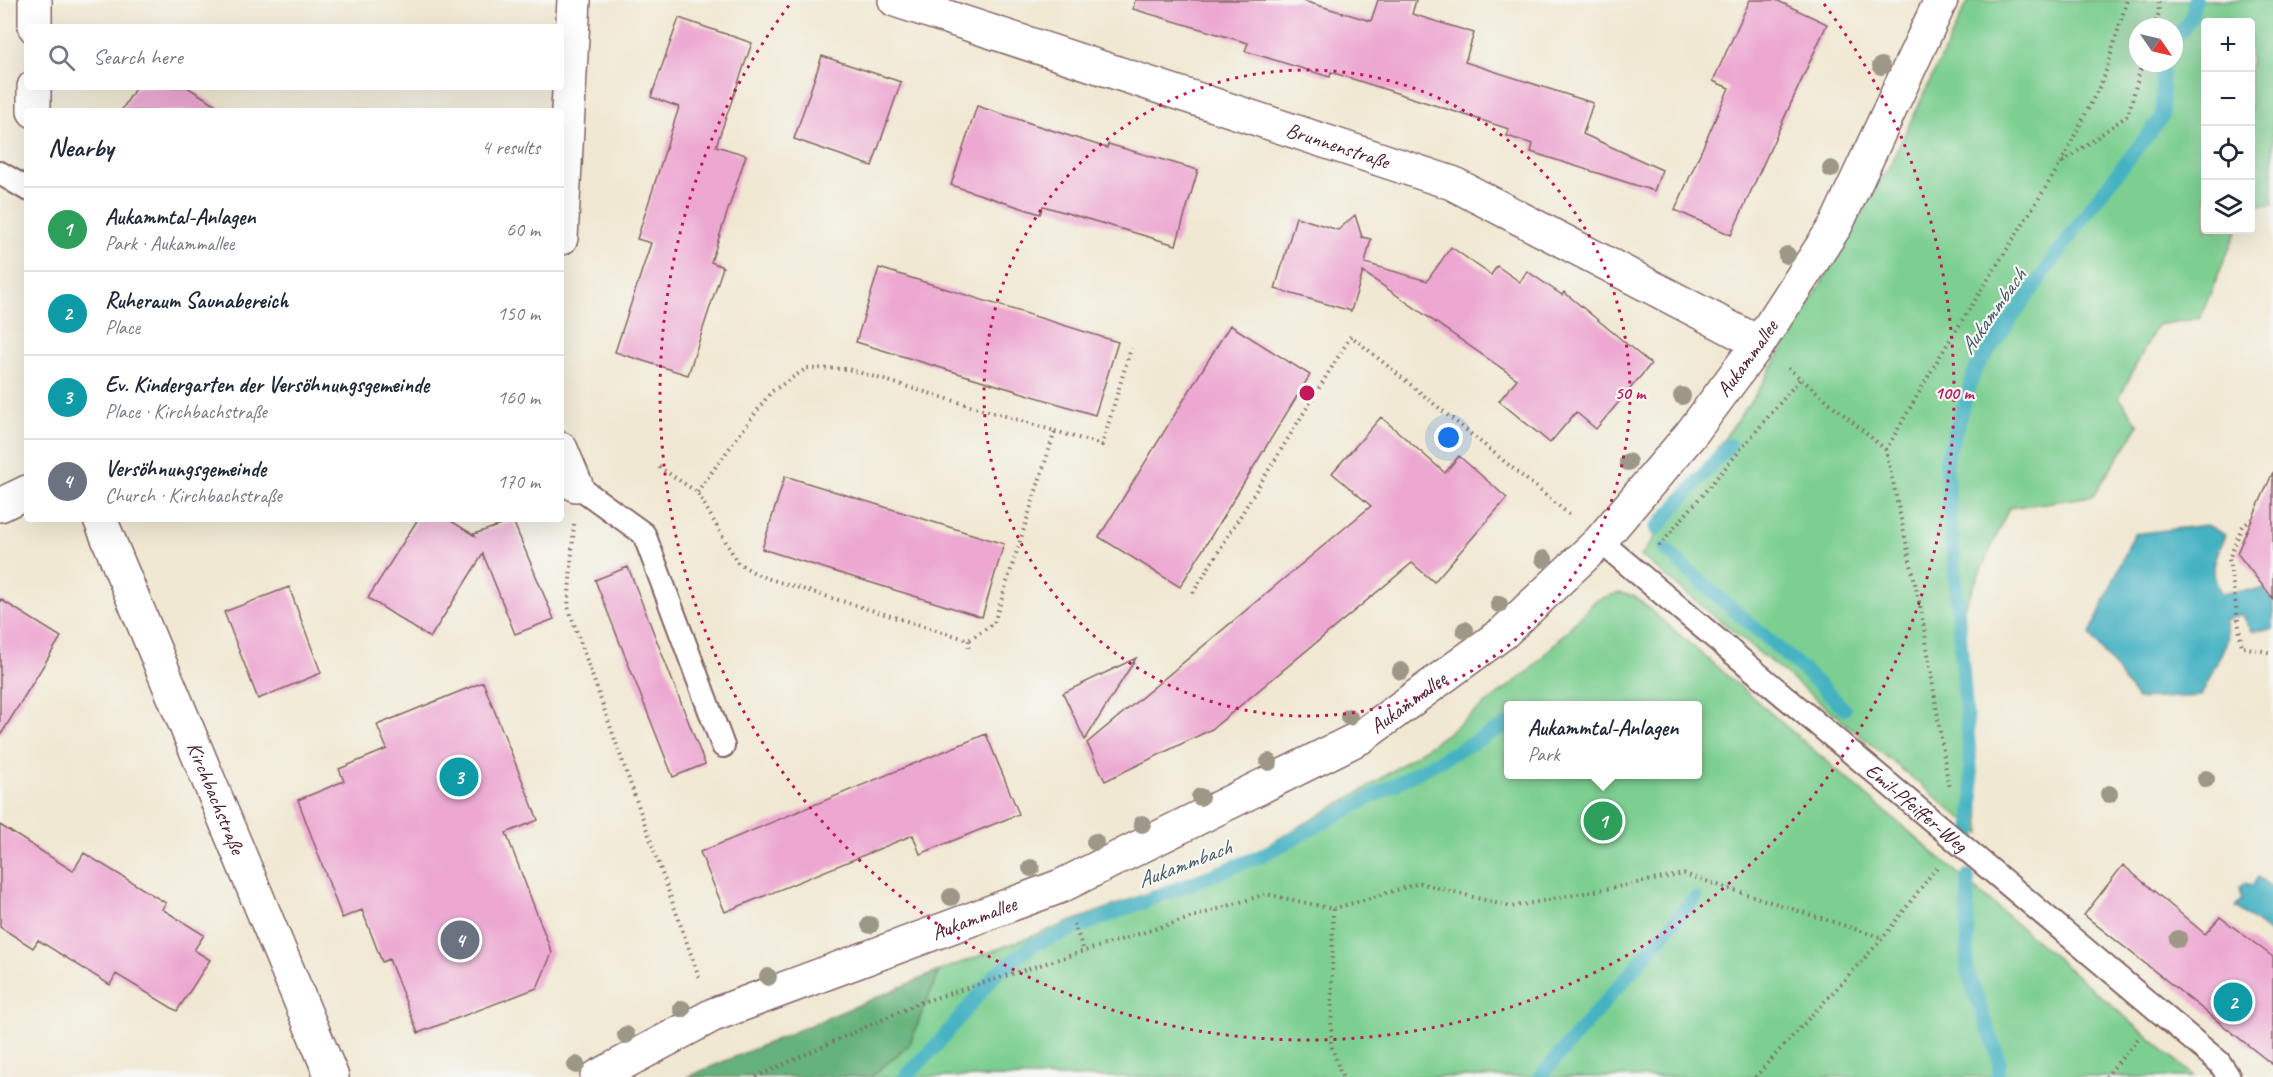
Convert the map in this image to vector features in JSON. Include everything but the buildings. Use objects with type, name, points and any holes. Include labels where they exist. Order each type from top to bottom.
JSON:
[{"type":"street","points":[[35,0],[35,24]]},
{"type":"street","points":[[564,183],[574,0]]},
{"type":"street","name":"Aukammallee","points":[[597,1077],[713,1015],[1061,886],[1361,737],[1503,633],[1600,541],[1691,434],[1760,343],[1836,225],[1920,50],[1941,0]]},
{"type":"street","name":"Brunnenstraße","points":[[916,3],[1452,183],[1760,343]]},
{"type":"street","points":[[34,90],[34,108]]},
{"type":"street","points":[[564,456],[576,485]]},
{"type":"street","points":[[0,505],[24,493]]},
{"type":"street","name":"Kirchbachstraße","points":[[101,522],[332,1077]]},
{"type":"lane","points":[[0,173],[24,187]]},
{"type":"lane","points":[[576,485],[644,534],[723,746]]},
{"type":"lane","name":"Emil-Pfeiffer-Weg","points":[[1600,541],[1957,839],[2219,1062],[2229,1077]]},
{"type":"path","points":[[1886,450],[1940,356],[2061,163],[2104,77],[2127,0]]},
{"type":"path","points":[[2157,18],[2158,0]]},
{"type":"path","points":[[2061,163],[2128,115],[2140,72]]},
{"type":"path","points":[[1192,593],[1351,336],[1600,541]]},
{"type":"path","points":[[1755,1077],[1883,938],[1957,839],[1922,615],[1886,450],[1760,343]]},
{"type":"path","points":[[697,492],[771,392],[807,368],[848,369],[1102,445],[1131,348]]},
{"type":"path","points":[[1637,572],[1801,378]]},
{"type":"path","points":[[968,649],[969,640],[994,623],[1055,431]]},
{"type":"path","points":[[659,466],[697,492],[738,562],[760,576],[969,640]]},
{"type":"path","points":[[576,485],[568,607],[713,1015]]},
{"type":"path","points":[[2252,519],[2242,527],[2229,559],[2238,632],[2241,646],[2273,653]]},
{"type":"path","points":[[756,1077],[916,1004],[1083,949],[1266,894],[1333,909],[1420,883],[1511,907],[1684,874],[1883,938]]},
{"type":"path","points":[[1333,909],[1331,1045],[1342,1077]]},
{"type":"path","points":[[1072,919],[1083,949]]},
{"type":"path","points":[[2106,1077],[2160,1012]]},
{"type":"green space","points":[[1969,0],[2273,0],[2273,204],[2255,205],[2255,18],[2201,18],[2201,234],[2235,234],[2200,318],[2157,325],[2119,398],[2139,425],[2093,496],[2009,508],[1961,614],[1981,834],[1641,556],[1758,391],[1888,169]]},
{"type":"green space","points":[[1619,593],[1634,596],[2195,1077],[870,1077],[909,1045],[939,971],[1252,854],[1367,788],[1446,734],[1529,671],[1596,600]]},
{"type":"green space","points":[[939,971],[909,1045],[870,1077],[687,1077]]},
{"type":"water","points":[[2207,525],[2225,535],[2214,564],[2215,578],[2221,593],[2265,589],[2273,599],[2273,629],[2252,631],[2242,614],[2225,621],[2228,639],[2201,696],[2137,699],[2090,634],[2134,534]]},
{"type":"water","points":[[2258,877],[2273,888],[2273,935],[2235,907],[2242,899],[2240,887],[2244,883],[2253,885]]},
{"type":"waterway","name":"Aukammbach","points":[[2183,29],[2191,18],[2195,0]]},
{"type":"waterway","name":"Aukammbach","points":[[1971,833],[1973,797],[1946,461],[1975,370],[2096,200],[2162,117],[2162,72]]},
{"type":"waterway","name":"Aukammbach","points":[[1656,529],[1729,445]]},
{"type":"waterway","name":"Aukammbach","points":[[1665,549],[1801,667],[1844,709]]},
{"type":"waterway","name":"Aukammbach","points":[[905,1077],[936,1046],[995,975],[1033,945],[1261,856],[1504,726]]},
{"type":"waterway","name":"Aukammbach","points":[[1968,877],[1967,970],[2000,1062],[1998,1077]]},
{"type":"waterway","name":"Aukammbach","points":[[1540,1077],[1695,898]]},
{"type":"place","name":"Ev. Kindergarten der Versöhnungsgemeinde","points":[[459,777]]},
{"type":"place","name":"Aukammtal-Anlagen","points":[[1603,821]]},
{"type":"place","name":"Versöhnungsgemeinde","points":[[460,940]]},
{"type":"place","name":"Ruheraum Saunabereich","points":[[2233,1002]]}]
